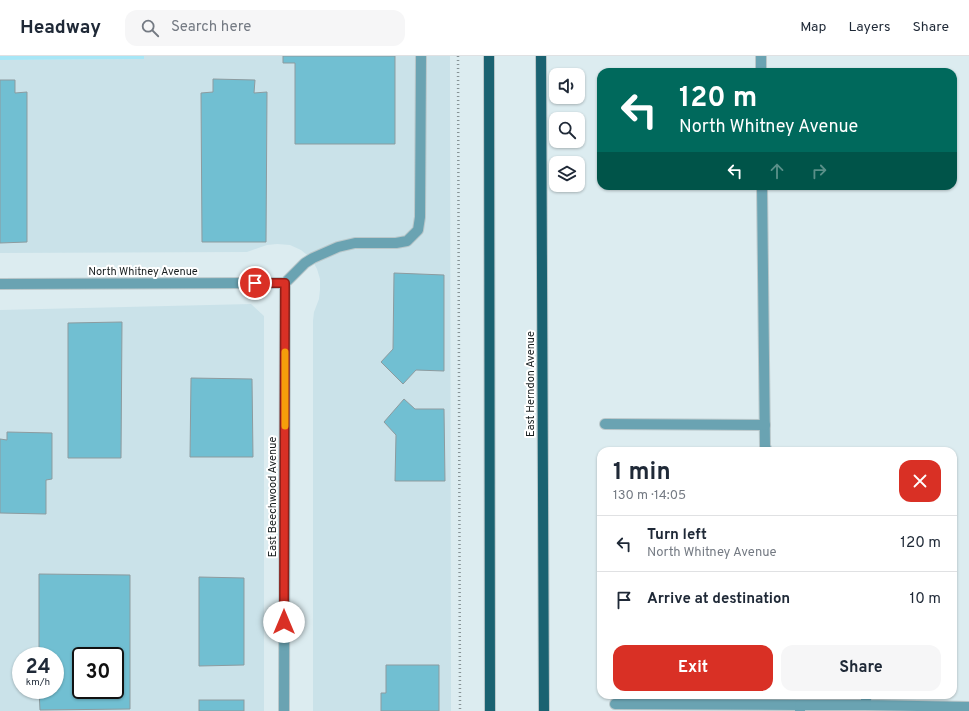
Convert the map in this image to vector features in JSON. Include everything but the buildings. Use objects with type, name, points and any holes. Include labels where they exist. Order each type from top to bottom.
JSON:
[{"type":"main road","points":[[489,56],[490,711]]},
{"type":"main road","name":"East Herndon Avenue","points":[[541,56],[544,711]]},
{"type":"street","points":[[285,283],[305,263],[324,252],[355,243],[396,243],[407,241],[418,230],[420,217],[421,56]]},
{"type":"street","points":[[761,56],[761,68]]},
{"type":"street","points":[[762,190],[765,447]]},
{"type":"street","name":"North Whitney Avenue","points":[[0,284],[285,283]]},
{"type":"street","name":"East Beechwood Avenue","points":[[284,711],[285,283]]},
{"type":"street","points":[[605,424],[765,425]]},
{"type":"street","points":[[615,704],[800,708],[866,700],[969,706]]},
{"type":"path","points":[[458,56],[460,711]]},
{"type":"shaded area","points":[[0,56],[144,56],[144,59],[0,60]]},
{"type":"shaded area","points":[[144,56],[450,56],[451,711],[313,711],[313,321],[314,312],[319,299],[320,279],[311,258],[301,250],[290,245],[277,244],[267,245],[247,252],[0,253],[0,60],[143,59]]},
{"type":"shaded area","points":[[251,304],[264,316],[264,711],[0,711],[0,310]]},
{"type":"slow traffic","points":[[285,352],[285,426]]},
{"type":"route","points":[[255,283],[285,283],[284,622]]}]
